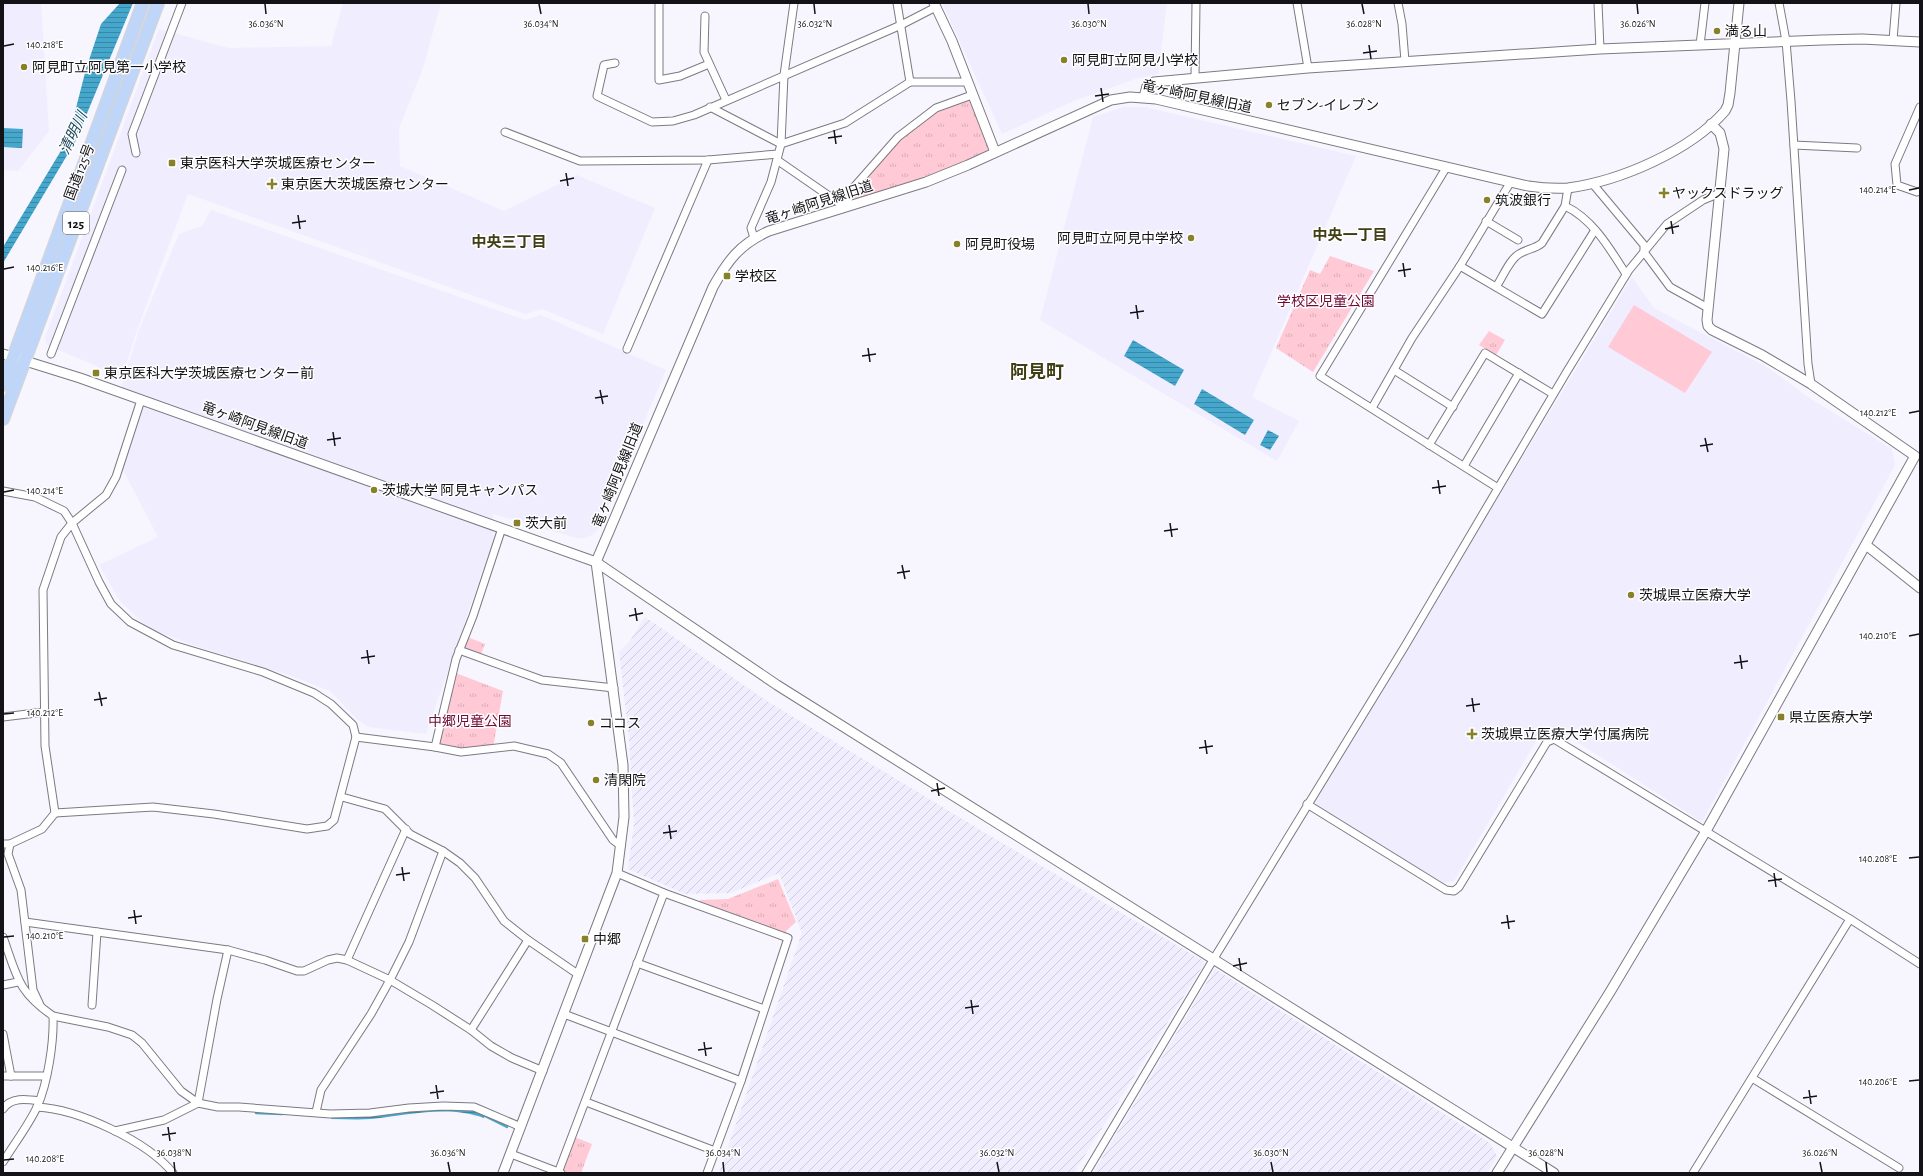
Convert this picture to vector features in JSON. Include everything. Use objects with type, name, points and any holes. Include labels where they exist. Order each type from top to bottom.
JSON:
[{"type":"highway","name":"国道125号","points":[[3,419],[14,357],[143,3]]},
{"type":"highway","name":"国道125号","points":[[3,385],[158,3]]},
{"type":"street","points":[[136,153],[137,150],[132,134],[182,3]]},
{"type":"street","points":[[754,238],[751,228],[771,182],[781,144],[784,75],[794,3]]},
{"type":"street","points":[[897,3],[910,82]]},
{"type":"street","points":[[1195,77],[1196,3]]},
{"type":"street","points":[[1297,3],[1308,68]]},
{"type":"street","points":[[1398,3],[1402,24],[1405,61]]},
{"type":"street","points":[[1598,3],[1600,49]]},
{"type":"street","points":[[1700,44],[1705,3]]},
{"type":"street","name":"竜ヶ崎阿見線旧道","points":[[14,357],[141,400],[596,562],[713,287],[733,257],[745,244],[754,238],[772,230],[926,182],[1111,100],[1130,97],[1144,97],[1510,183],[1543,188],[1568,188],[1592,183],[1644,166],[1678,148],[1712,124],[1720,116],[1728,105],[1739,3]]},
{"type":"street","points":[[1779,3],[1786,41],[1810,384]]},
{"type":"street","points":[[1893,40],[1896,3]]},
{"type":"street","points":[[659,5],[659,80],[680,76],[709,64]]},
{"type":"street","points":[[614,63],[604,65],[597,96],[652,122],[673,121],[694,115],[901,25],[935,5],[968,82],[995,152]]},
{"type":"street","points":[[705,16],[704,52],[726,100]]},
{"type":"street","points":[[1144,97],[1147,86],[1154,82],[1195,77],[1405,61],[1700,44],[1786,41],[1893,40],[1920,42]]},
{"type":"street","points":[[710,107],[781,144],[845,123],[910,82],[968,82]]},
{"type":"street","points":[[505,132],[580,161],[708,160],[777,157],[845,207],[854,187],[898,137],[936,108],[972,95]]},
{"type":"street","points":[[1920,107],[1895,164],[1897,185],[1917,192],[1920,191]]},
{"type":"street","points":[[1497,1173],[1614,985],[1706,831],[1917,457],[1810,384],[1762,355],[1712,330],[1708,326],[1707,320],[1720,193],[1723,144],[1720,133],[1712,124]]},
{"type":"street","points":[[1794,145],[1857,148]]},
{"type":"street","points":[[627,349],[708,160]]},
{"type":"street","points":[[1446,168],[1320,376],[1498,488]]},
{"type":"street","points":[[51,354],[122,170]]},
{"type":"street","points":[[1372,408],[1412,338],[1460,266],[1510,183]]},
{"type":"street","points":[[1592,183],[1644,245],[1644,252],[1670,287],[1708,308]]},
{"type":"street","points":[[1496,287],[1519,253],[1537,247],[1542,243],[1565,206],[1568,188]]},
{"type":"street","points":[[1086,1173],[1212,960],[1405,646],[1553,394],[1626,274],[1667,224],[1703,200],[1720,193]]},
{"type":"street","points":[[1565,206],[1578,212],[1595,230],[1626,274]]},
{"type":"street","points":[[1486,221],[1518,240]]},
{"type":"street","points":[[1460,266],[1542,314],[1595,230]]},
{"type":"street","points":[[1429,445],[1486,353],[1553,394]]},
{"type":"street","points":[[1394,370],[1453,407]]},
{"type":"street","points":[[1464,466],[1518,373]]},
{"type":"street","points":[[55,813],[45,746],[43,590],[61,537],[72,523],[106,495],[116,478],[141,400]]},
{"type":"street","points":[[3,491],[35,497],[64,511],[72,523],[99,582],[111,604],[130,622],[173,646],[263,672],[314,693],[331,704],[352,725],[356,737],[342,796],[334,820],[327,826],[307,829],[214,814],[153,807],[55,813],[42,829],[6,844],[20,890],[33,990],[40,1007]]},
{"type":"street","points":[[435,747],[459,650],[473,616],[502,528]]},
{"type":"street","points":[[1866,545],[1920,588]]},
{"type":"street","points":[[503,1173],[617,873],[624,818],[625,789],[614,688],[596,562]]},
{"type":"street","points":[[596,562],[777,685],[1212,960],[1554,1173]]},
{"type":"street","points":[[459,650],[542,680],[614,688]]},
{"type":"street","points":[[3,717],[44,712]]},
{"type":"street","points":[[356,737],[435,747],[461,752],[514,746],[548,754],[561,763],[613,840],[621,846]]},
{"type":"street","points":[[1307,804],[1446,890],[1454,891],[1459,887],[1547,742],[1554,739],[1850,919],[1920,964]]},
{"type":"street","points":[[342,796],[385,809],[410,834],[460,863],[475,878],[504,921],[528,940],[579,975]]},
{"type":"street","points":[[347,960],[406,829]]},
{"type":"street","points":[[316,1112],[321,1090],[371,1014],[390,980],[408,942],[443,852]]},
{"type":"street","points":[[617,873],[664,893],[788,938],[741,1081],[707,1173]]},
{"type":"street","points":[[511,1154],[559,1173],[664,893]]},
{"type":"street","points":[[1693,1173],[1850,919]]},
{"type":"street","points":[[25,922],[228,950],[265,960],[296,971],[304,971],[321,962],[337,958],[347,960],[390,980],[471,1030],[491,1046],[512,1058],[543,1071]]},
{"type":"street","points":[[92,1005],[97,932]]},
{"type":"street","points":[[3,938],[18,982],[31,999],[40,1007],[53,1016],[114,1029],[132,1035],[142,1043],[181,1091],[198,1103],[218,1107],[239,1107],[330,1114],[370,1113],[409,1108],[474,1107],[521,1127]]},
{"type":"street","points":[[471,1030],[528,940]]},
{"type":"street","points":[[198,1103],[216,999],[228,950]]},
{"type":"street","points":[[637,963],[764,1009]]},
{"type":"street","points":[[3,985],[18,982]]},
{"type":"street","points":[[564,1014],[741,1081]]},
{"type":"street","points":[[3,1162],[38,1104],[46,1076],[54,1036],[53,1016]]},
{"type":"street","points":[[3,1034],[11,1076]]},
{"type":"street","points":[[3,1076],[46,1076]]},
{"type":"street","points":[[1752,1078],[1899,1168]]},
{"type":"street","points":[[3,1109],[6,1104],[22,1098],[115,1131],[139,1143],[155,1154],[173,1173]]},
{"type":"street","points":[[586,1102],[715,1152]]},
{"type":"street","points":[[115,1131],[164,1120],[198,1103]]},
{"type":"shaded area","name":"阿見町立阿見第一小学校","points":[[3,3],[41,3],[49,131],[18,171],[3,170]]},
{"type":"shaded area","name":"東京医大茨城医療センター","points":[[343,3],[441,3],[423,68],[399,128],[400,166],[504,211],[577,175],[655,208],[603,334],[542,309],[525,314],[188,194],[137,330],[122,377],[47,345],[45,338],[159,29],[228,48],[331,46]]},
{"type":"shaded area","name":"阿見町立阿見小学校","points":[[942,3],[1167,3],[1158,74],[1135,79],[1074,101],[1002,134]]},
{"type":"shaded area","name":"阿見町立阿見中学校","points":[[1123,107],[1144,107],[1356,156],[1252,397],[1299,421],[1277,461],[1040,320],[1093,117]]},
{"type":"shaded area","name":"茨城大学 阿見キャンパス","points":[[211,210],[525,320],[541,315],[666,370],[599,528],[595,533],[586,538],[576,538],[493,514],[493,541],[426,734],[368,727],[357,719],[330,691],[297,678],[190,644],[148,628],[120,601],[99,565],[158,537],[121,466],[147,397],[121,388],[139,330],[179,234],[202,226]]},
{"type":"shaded area","name":"茨城県立医療大学","points":[[1632,277],[1654,308],[1767,367],[1811,399],[1892,449],[1895,465],[1702,822],[1568,736],[1545,726],[1454,881],[1444,883],[1317,807],[1315,799]]},
{"type":"shaded area","points":[[645,617],[767,701],[987,834],[1205,962],[1074,1173],[719,1173],[802,933],[779,873],[731,893],[685,894],[628,869],[634,824],[629,738],[619,652],[630,641]]},
{"type":"shaded area","points":[[1215,969],[1490,1143],[1497,1156],[1487,1173],[1093,1173]]},
{"type":"green space","points":[[971,100],[991,151],[916,180],[851,201],[894,146],[914,127],[936,113]]},
{"type":"green space","name":"学校区児童公園","points":[[1330,256],[1374,271],[1313,372],[1276,348],[1310,270],[1320,274]]},
{"type":"green space","points":[[1634,305],[1712,352],[1685,393],[1608,347]]},
{"type":"green space","points":[[1489,331],[1505,340],[1496,355],[1479,345]]},
{"type":"green space","points":[[465,636],[485,644],[480,657],[459,650]]},
{"type":"green space","name":"中郷児童公園","points":[[453,672],[503,691],[493,748],[461,752],[435,747]]},
{"type":"green space","points":[[778,879],[796,922],[786,931],[788,936],[699,905],[700,900],[728,899]]},
{"type":"green space","points":[[572,1136],[592,1144],[581,1173],[561,1173]]},
{"type":"water","name":"清明川","points":[[120,3],[133,3],[75,142],[3,263],[3,247],[68,139],[86,69],[101,24]]},
{"type":"water","points":[[3,128],[23,129],[22,148],[3,147]]},
{"type":"water","points":[[1133,340],[1184,370],[1175,386],[1124,356]]},
{"type":"water","points":[[1202,389],[1254,420],[1245,435],[1194,404]]},
{"type":"water","points":[[1268,430],[1279,436],[1270,450],[1260,445]]},
{"type":"water","points":[[412,1109],[472,1109],[485,1114],[484,1118],[456,1112],[428,1112],[371,1119],[331,1119],[333,1116]]},
{"type":"waterway","points":[[256,1113],[282,1114]]},
{"type":"waterway","points":[[483,1115],[507,1127]]},
{"type":"place","name":"満る山","points":[[1717,31]]},
{"type":"place","name":"阿見町立阿見小学校","points":[[1064,60]]},
{"type":"place","name":"阿見町立阿見第一小学校","points":[[24,67]]},
{"type":"place","name":"セブン-イレブン","points":[[1269,105]]},
{"type":"place","name":"東京医科大学茨城医療センター","points":[[172,163]]},
{"type":"place","name":"東京医大茨城医療センター","points":[[272,184]]},
{"type":"place","name":"ヤックスドラッグ","points":[[1664,193]]},
{"type":"place","name":"筑波銀行","points":[[1487,200]]},
{"type":"place","name":"阿見町立阿見中学校","points":[[1191,238]]},
{"type":"place","name":"阿見町役場","points":[[957,244]]},
{"type":"place","name":"学校区","points":[[727,276]]},
{"type":"place","name":"東京医科大学茨城医療センター前","points":[[96,373]]},
{"type":"place","name":"茨城大学 阿見キャンパス","points":[[374,490]]},
{"type":"place","name":"茨大前","points":[[517,523]]},
{"type":"place","name":"茨城県立医療大学","points":[[1631,595]]},
{"type":"place","name":"県立医療大学","points":[[1781,717]]},
{"type":"place","name":"ココス","points":[[591,723]]},
{"type":"place","name":"茨城県立医療大学付属病院","points":[[1472,734]]},
{"type":"place","name":"清閑院","points":[[596,780]]},
{"type":"place","name":"中郷","points":[[585,939]]},
{"type":"district","name":"中央一丁目","points":[[1350,235]]},
{"type":"district","name":"中央三丁目","points":[[509,242]]},
{"type":"district","name":"阿見町","points":[[1037,372]]}]
